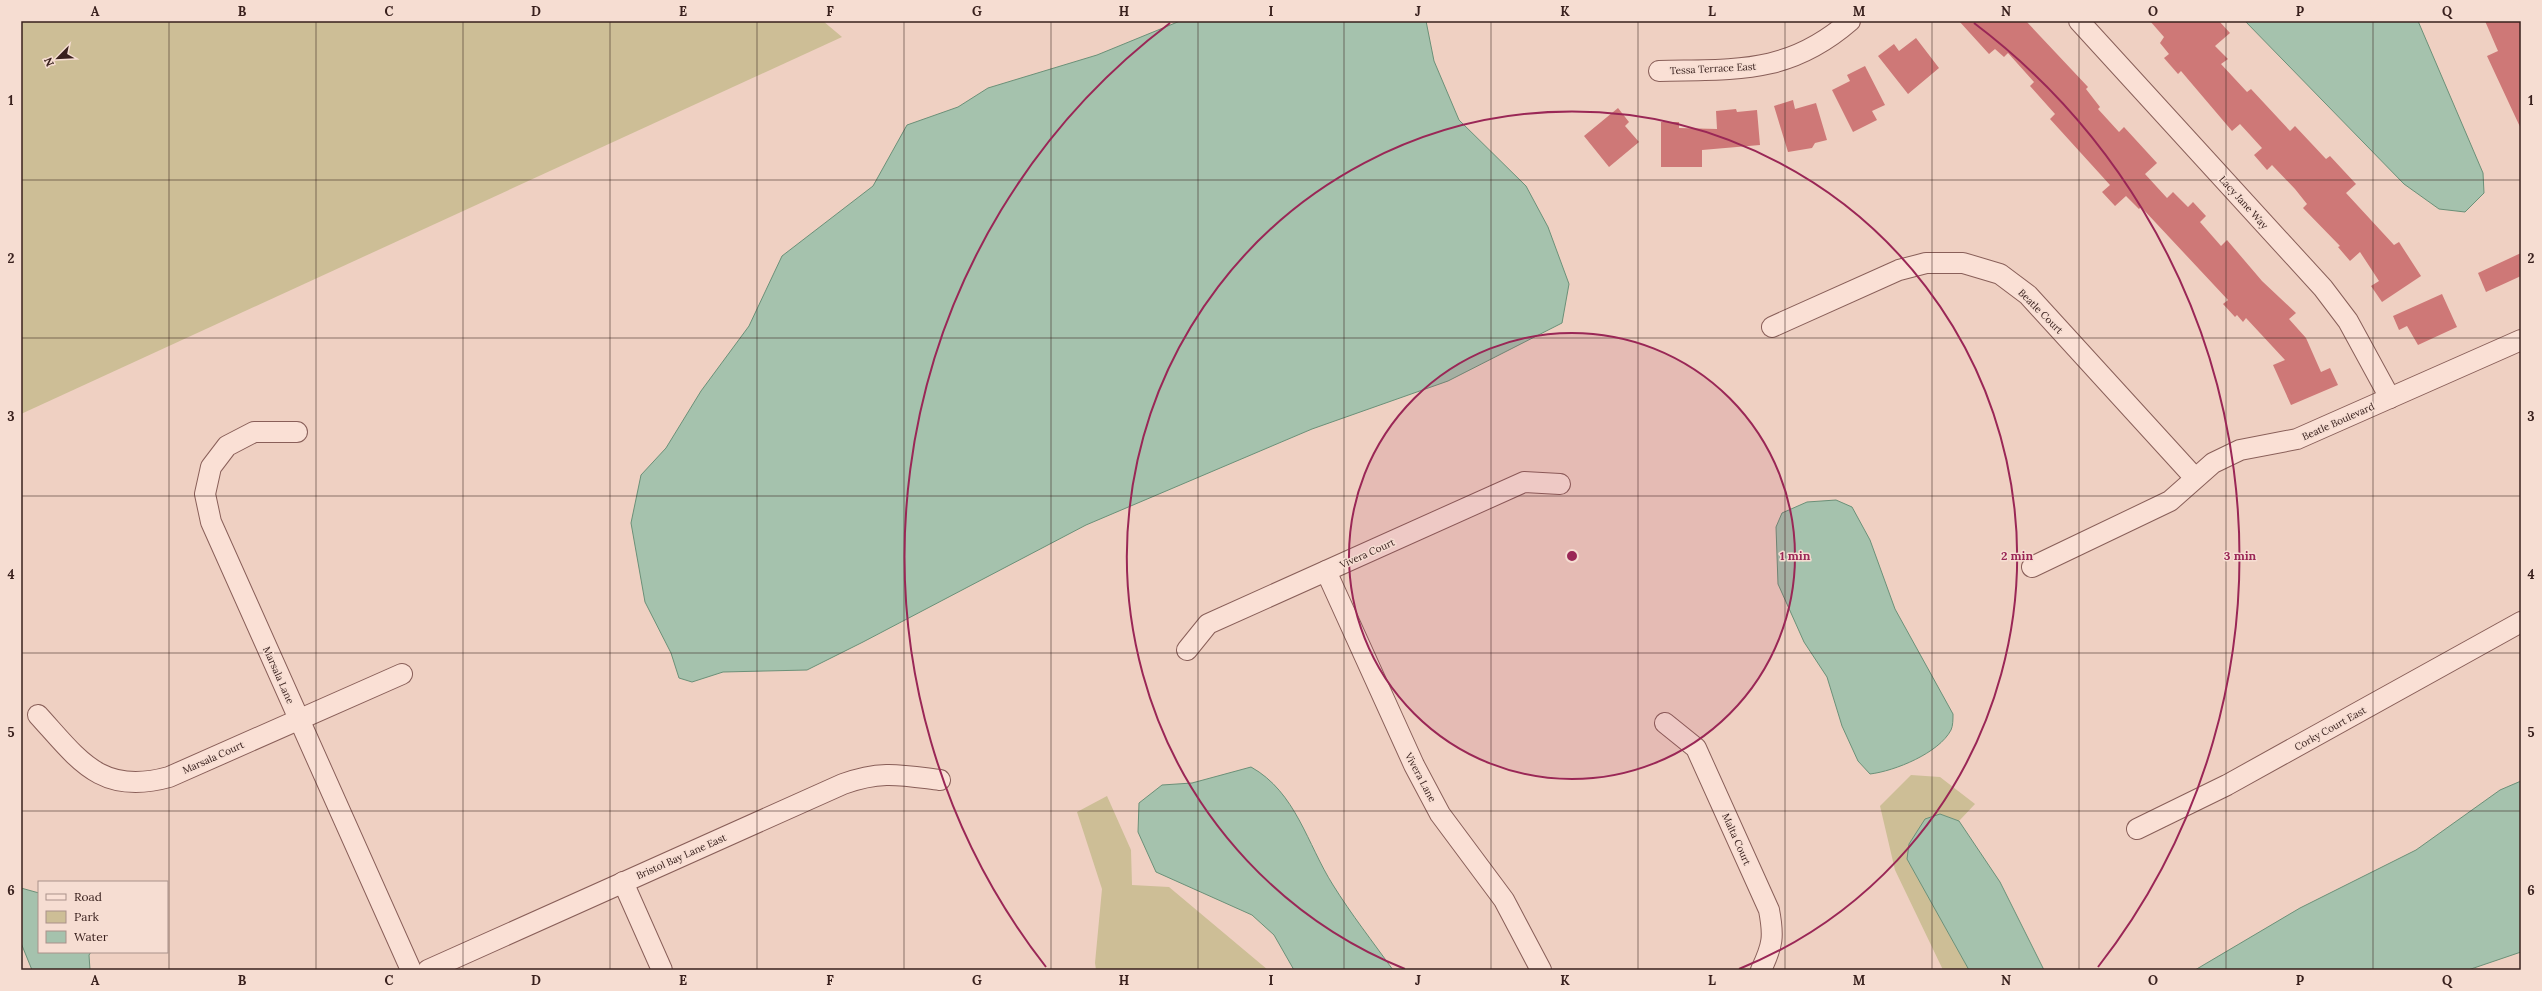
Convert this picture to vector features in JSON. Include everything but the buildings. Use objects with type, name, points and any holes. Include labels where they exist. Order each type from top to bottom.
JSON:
[{"type":"street","name":"Tessa Terrace East","points":[[1659,71],[1751,68],[1784,61],[1818,45],[1850,21]]},
{"type":"street","name":"Lacy Jane Way","points":[[2079,21],[2323,288],[2348,321],[2390,398]]},
{"type":"street","name":"Beatle Court","points":[[1772,328],[1899,270],[1926,262],[1963,263],[2000,274],[2028,295],[2195,478]]},
{"type":"street","name":"Beatle Boulevard","points":[[2032,567],[2170,501],[2213,463],[2240,450],[2297,440],[2521,340]]},
{"type":"street","name":"Marsala Lane","points":[[297,432],[254,432],[227,446],[211,467],[205,494],[211,522],[298,720],[411,970]]},
{"type":"street","name":"Vivera Court","points":[[1187,650],[1208,624],[1524,482],[1560,484]]},
{"type":"street","name":"Vivera Lane","points":[[1326,571],[1414,766],[1440,814],[1504,900],[1541,970]]},
{"type":"street","name":"Corky Court East","points":[[2137,829],[2227,786],[2521,622]]},
{"type":"street","name":"Marsala Court","points":[[38,715],[83,764],[102,776],[126,783],[147,783],[169,776],[402,674]]},
{"type":"street","name":"Malta Court","points":[[1665,723],[1696,748],[1769,910],[1772,928],[1771,950],[1761,970]]},
{"type":"street","name":"Bristol Bay Lane East","points":[[428,970],[622,882],[866,776],[888,774],[940,780]]},
{"type":"street","points":[[622,882],[662,970]]},
{"type":"green space","points":[[21,21],[823,21],[842,37],[21,414]]},
{"type":"green space","points":[[1911,775],[1940,777],[1975,804],[1959,821],[1940,814],[1907,859],[1969,970],[1943,970],[1895,870],[1880,806]]},
{"type":"green space","points":[[1107,796],[1131,850],[1132,885],[1169,887],[1268,970],[1096,970],[1095,963],[1102,889],[1077,812]]},
{"type":"water","points":[[1180,21],[1426,21],[1434,61],[1459,120],[1526,186],[1548,227],[1569,284],[1562,323],[1448,381],[1312,429],[1086,525],[807,670],[723,672],[692,682],[679,678],[671,653],[645,602],[631,523],[641,475],[666,448],[701,391],[749,326],[782,256],[873,186],[907,125],[958,107],[988,88],[1097,55]]},
{"type":"water","points":[[2245,21],[2418,21],[2483,173],[2484,193],[2465,212],[2439,209],[2404,184]]},
{"type":"water","points":[[1836,500],[1852,507],[1870,540],[1895,609],[1953,714],[1953,724],[1951,730],[1937,746],[1915,760],[1892,769],[1870,774],[1858,761],[1842,726],[1827,677],[1804,642],[1778,584],[1776,527],[1782,513],[1807,502]]},
{"type":"water","points":[[1251,767],[1279,790],[1290,805],[1333,885],[1393,970],[1294,970],[1274,935],[1252,915],[1156,872],[1138,832],[1139,803],[1162,785],[1192,783]]},
{"type":"water","points":[[2521,781],[2521,952],[2468,970],[2195,970],[2300,908],[2416,850],[2500,790]]},
{"type":"water","points":[[1940,814],[1959,821],[2000,882],[2044,970],[1969,970],[1907,859],[1909,844],[1925,819]]},
{"type":"water","points":[[21,888],[38,893],[38,953],[90,953],[89,955],[90,970],[32,970],[21,943]]}]
